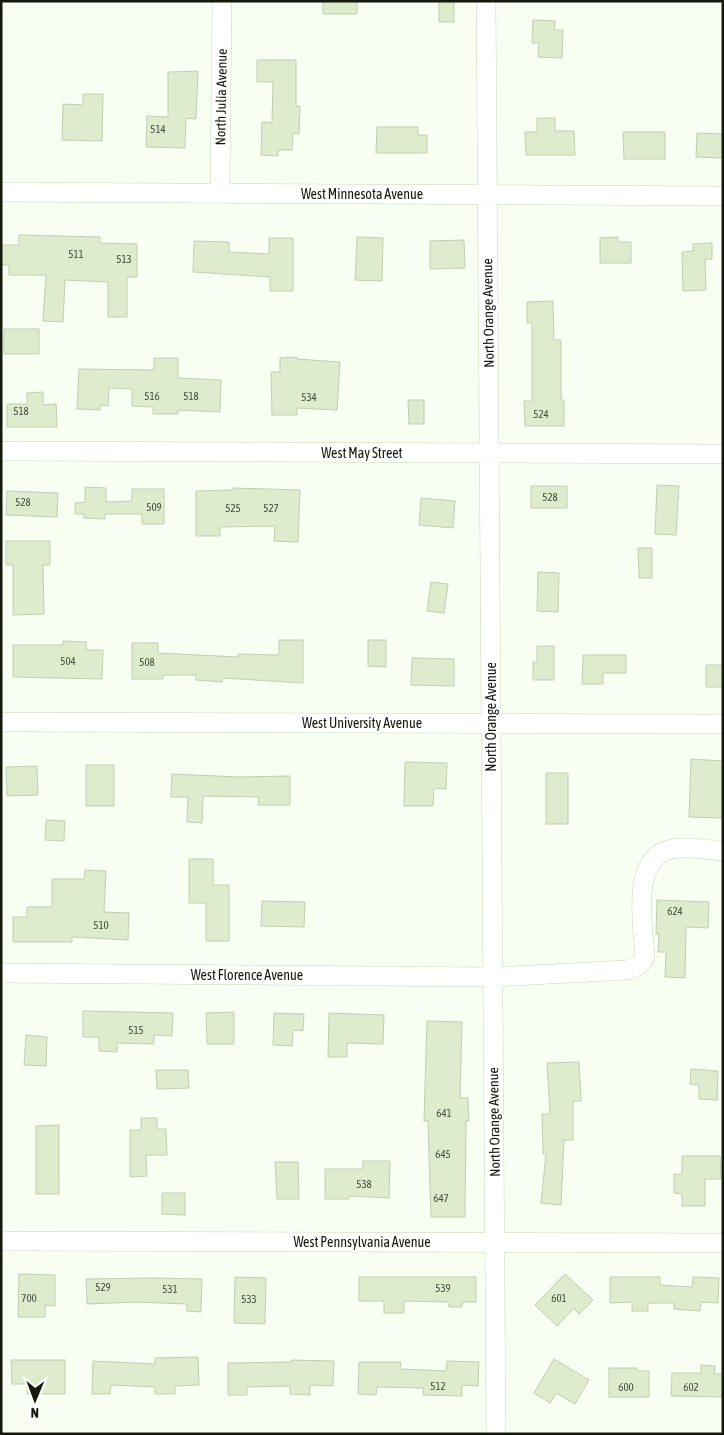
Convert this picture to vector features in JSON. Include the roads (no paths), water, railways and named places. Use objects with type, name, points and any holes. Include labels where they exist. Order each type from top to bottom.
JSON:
[{"type":"street","name":"North Julia Avenue","points":[[220,193],[222,1]]},
{"type":"street","name":"North Orange Avenue","points":[[486,1],[496,1434]]},
{"type":"street","name":"West Minnesota Avenue","points":[[1,192],[723,196]]},
{"type":"street","name":"West May Street","points":[[1,451],[723,454]]},
{"type":"street","name":"West University Avenue","points":[[1,722],[723,724]]},
{"type":"street","name":"West Florence Avenue","points":[[1,973],[493,977],[627,970],[637,967],[643,962],[645,956],[642,907],[643,882],[648,867],[657,856],[670,849],[723,852]]},
{"type":"street","name":"West Pennsylvania Avenue","points":[[1,1241],[723,1243]]}]
